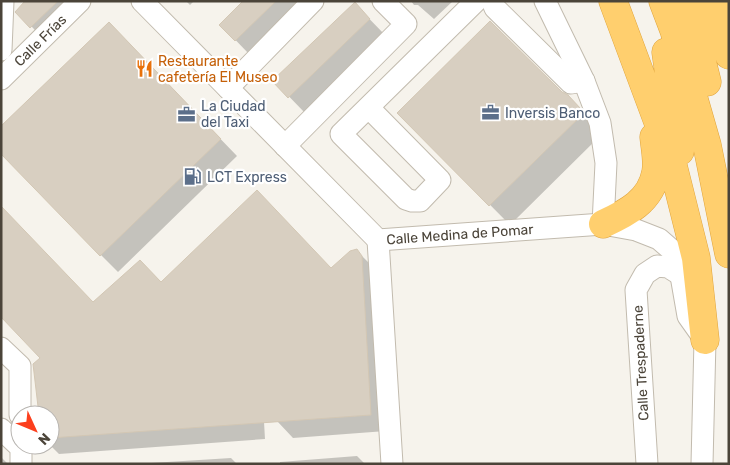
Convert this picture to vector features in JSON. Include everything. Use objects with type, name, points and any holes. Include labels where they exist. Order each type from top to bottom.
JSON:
[{"type":"highway","points":[[613,1],[670,154],[696,258],[704,340]]},
{"type":"highway","points":[[658,1],[681,159],[683,203]]},
{"type":"highway","points":[[663,1],[674,30],[707,145],[729,254]]},
{"type":"highway","points":[[687,1],[729,178]]},
{"type":"highway","points":[[714,1],[729,55]]},
{"type":"highway","points":[[603,224],[628,212],[649,193],[656,171],[651,105]]},
{"type":"street","name":"Calle Frías","points":[[1,50],[3,1]]},
{"type":"street","name":"Calle Frías","points":[[1,80],[80,1]]},
{"type":"street","name":"Calle Medina de Pomar","points":[[142,1],[378,240],[603,224]]},
{"type":"street","points":[[228,88],[313,1]]},
{"type":"street","points":[[285,146],[406,24],[384,1]]},
{"type":"street","points":[[369,108],[440,180],[420,201],[406,199],[341,134],[476,1]]},
{"type":"street","points":[[492,1],[495,8],[571,83],[584,81]]},
{"type":"street","points":[[545,1],[584,81],[600,123],[606,162],[603,224],[636,230],[659,239],[675,253],[688,316],[704,340],[702,464]]},
{"type":"street","points":[[378,240],[392,464]]},
{"type":"street","name":"Calle Trespaderne","points":[[646,464],[636,290],[645,274],[657,266],[668,267],[681,275]]},
{"type":"street","points":[[1,348],[20,366],[20,405]]},
{"type":"street","points":[[1,429],[10,439]]},
{"type":"building","points":[[25,1],[58,1],[30,28],[15,12]]},
{"type":"building","points":[[243,1],[276,1],[235,41],[219,25]]},
{"type":"building","points":[[355,2],[370,19],[288,98],[272,81]]},
{"type":"building","name":"Inversis Banco","points":[[490,21],[562,92],[568,95],[581,109],[583,114],[489,206],[397,113]]},
{"type":"building","points":[[109,22],[221,139],[100,256],[1,154],[1,126]]},
{"type":"building","points":[[257,190],[331,268],[350,251],[357,249],[362,256],[371,415],[60,437],[60,405],[38,405],[33,364],[40,358],[1,317],[1,206],[93,302],[140,260],[161,282]]},
{"type":"place","name":"Restaurante cafetería El Museo","points":[[144,69]]},
{"type":"place","name":"Inversis Banco","points":[[491,113]]},
{"type":"place","name":"La Ciudad del Taxi","points":[[187,114]]},
{"type":"place","name":"LCT Express","points":[[193,177]]}]
